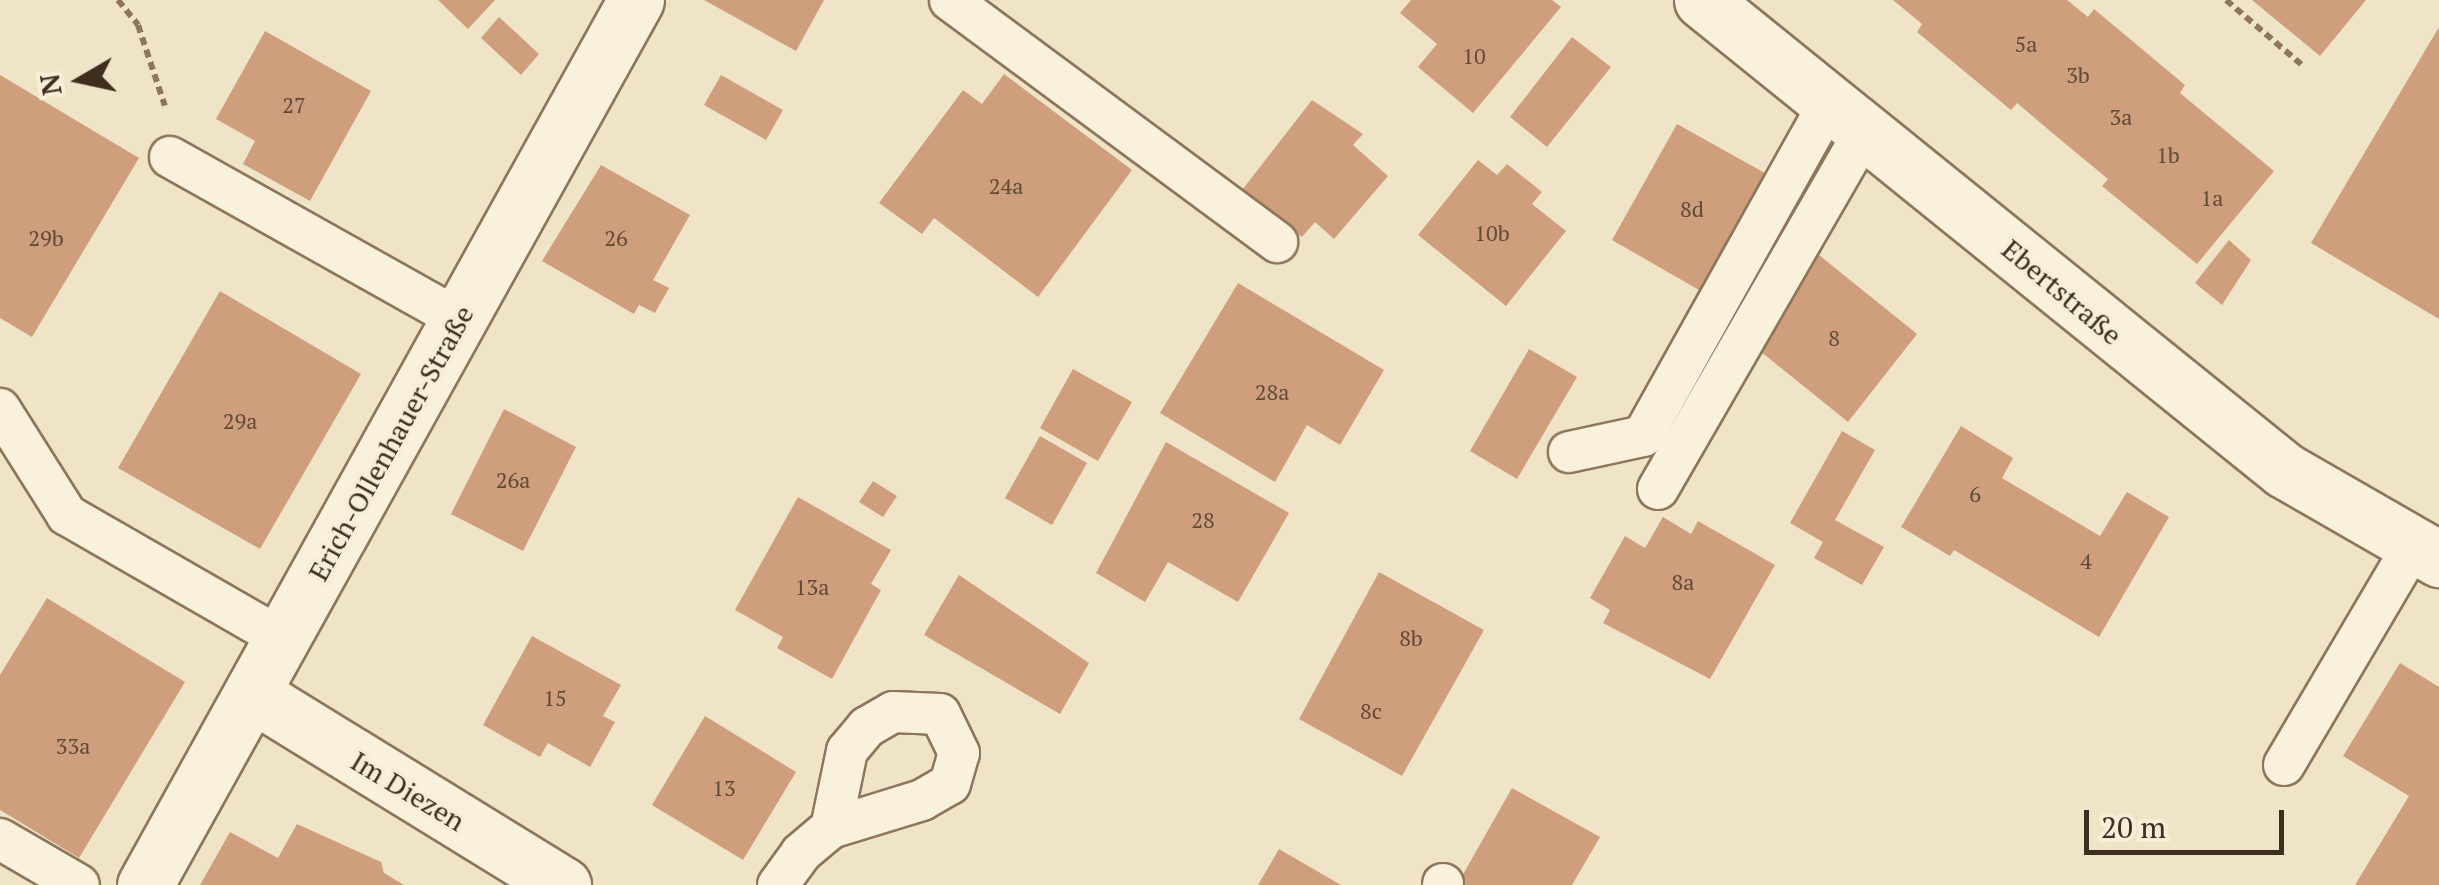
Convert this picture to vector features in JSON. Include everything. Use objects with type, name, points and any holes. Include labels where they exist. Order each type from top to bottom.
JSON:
[{"type":"street","name":"Erich-Ollenhauer-Straße","points":[[144,885],[254,695],[636,0]]},
{"type":"street","name":"Ebertstraße","points":[[1702,0],[1849,113],[2269,458],[2427,552]]},
{"type":"street","name":"Im Diezen","points":[[254,695],[563,885]]},
{"type":"lane","points":[[950,0],[1277,242]]},
{"type":"lane","points":[[1569,452],[1643,436],[1849,113]]},
{"type":"lane","points":[[1658,489],[1849,113]]},
{"type":"lane","points":[[170,157],[459,319]]},
{"type":"lane","points":[[0,409],[67,516],[284,640]]},
{"type":"lane","points":[[2284,765],[2427,552]]},
{"type":"lane","points":[[778,885],[801,852],[831,828]]},
{"type":"lane","points":[[0,839],[79,885]]},
{"type":"path","points":[[118,0],[138,25],[152,60],[170,157]]},
{"type":"path","points":[[2226,0],[2302,65]]},
{"type":"building","points":[[438,0],[495,0],[468,29]]},
{"type":"building","points":[[704,0],[824,0],[796,51]]},
{"type":"building","points":[[1411,0],[1552,0],[1561,7],[1473,113],[1418,67],[1437,44],[1400,13]]},
{"type":"building","points":[[1893,0],[2067,0],[2088,17],[2094,9],[2185,85],[2180,93],[2274,171],[2197,264],[2102,186],[2108,179],[2017,103],[2011,110],[1917,32],[1922,24]]},
{"type":"building","points":[[2252,0],[2366,0],[2320,56]]},
{"type":"building","points":[[499,17],[539,54],[521,75],[481,38]]},
{"type":"building","points":[[2439,27],[2439,319],[2311,243]]},
{"type":"building","points":[[265,31],[371,91],[310,201],[243,164],[255,141],[216,119]]},
{"type":"building","points":[[1572,37],[1611,67],[1547,147],[1510,117]]},
{"type":"building","points":[[1004,74],[1132,170],[1038,297],[934,218],[922,234],[879,203],[963,90],[982,104]]},
{"type":"building","points":[[0,75],[139,158],[32,337],[0,318]]},
{"type":"building","points":[[721,75],[783,110],[766,140],[704,105]]},
{"type":"building","points":[[1312,100],[1363,134],[1353,145],[1388,176],[1334,239],[1315,222],[1302,237],[1239,194]]},
{"type":"building","points":[[1677,124],[1772,177],[1706,294],[1612,240]]},
{"type":"building","points":[[1478,160],[1497,175],[1507,164],[1542,192],[1532,204],[1566,231],[1506,306],[1418,235]]},
{"type":"building","points":[[601,165],[690,215],[653,280],[669,288],[655,313],[639,305],[634,314],[542,261]]},
{"type":"building","points":[[2229,240],[2251,260],[2222,305],[2195,283]]},
{"type":"building","points":[[1819,255],[1917,334],[1848,422],[1750,343]]},
{"type":"building","points":[[1238,283],[1384,370],[1340,445],[1307,425],[1275,482],[1160,413]]},
{"type":"building","points":[[220,291],[361,374],[260,549],[118,468]]},
{"type":"building","points":[[1529,349],[1577,377],[1517,479],[1470,451]]},
{"type":"building","points":[[1073,369],[1132,402],[1098,461],[1040,428]]},
{"type":"building","points":[[504,409],[576,447],[523,551],[451,514]]},
{"type":"building","points":[[1961,426],[2013,458],[2002,478],[2100,536],[2127,492],[2169,517],[2099,637],[1954,550],[1950,556],[1901,527]]},
{"type":"building","points":[[1842,431],[1875,450],[1835,520],[1884,547],[1862,585],[1814,558],[1823,542],[1790,523]]},
{"type":"building","points":[[1040,436],[1087,463],[1052,525],[1005,498]]},
{"type":"building","points":[[1166,442],[1289,513],[1238,602],[1168,562],[1145,602],[1096,573]]},
{"type":"building","points":[[873,481],[897,496],[883,517],[859,502]]},
{"type":"building","points":[[798,497],[891,550],[871,584],[881,590],[832,679],[777,648],[783,637],[735,610]]},
{"type":"building","points":[[1663,517],[1691,534],[1698,521],[1775,565],[1710,679],[1603,623],[1610,610],[1590,598],[1625,536],[1645,548]]},
{"type":"building","points":[[1379,572],[1484,630],[1402,776],[1299,719]]},
{"type":"building","points":[[959,575],[1089,663],[1060,714],[924,635]]},
{"type":"building","points":[[47,598],[185,682],[79,858],[0,810],[0,675]]},
{"type":"building","points":[[532,636],[621,685],[603,716],[615,722],[590,767],[548,743],[540,757],[483,725]]},
{"type":"building","points":[[2400,663],[2439,687],[2439,885],[2355,885],[2409,796],[2343,756]]},
{"type":"building","points":[[705,716],[796,772],[743,860],[652,805]]},
{"type":"building","points":[[1512,788],[1600,837],[1572,885],[1457,885]]},
{"type":"building","points":[[297,824],[381,862],[384,873],[404,885],[200,885],[230,832],[278,858]]},
{"type":"building","points":[[1279,849],[1341,885],[1258,885]]}]
